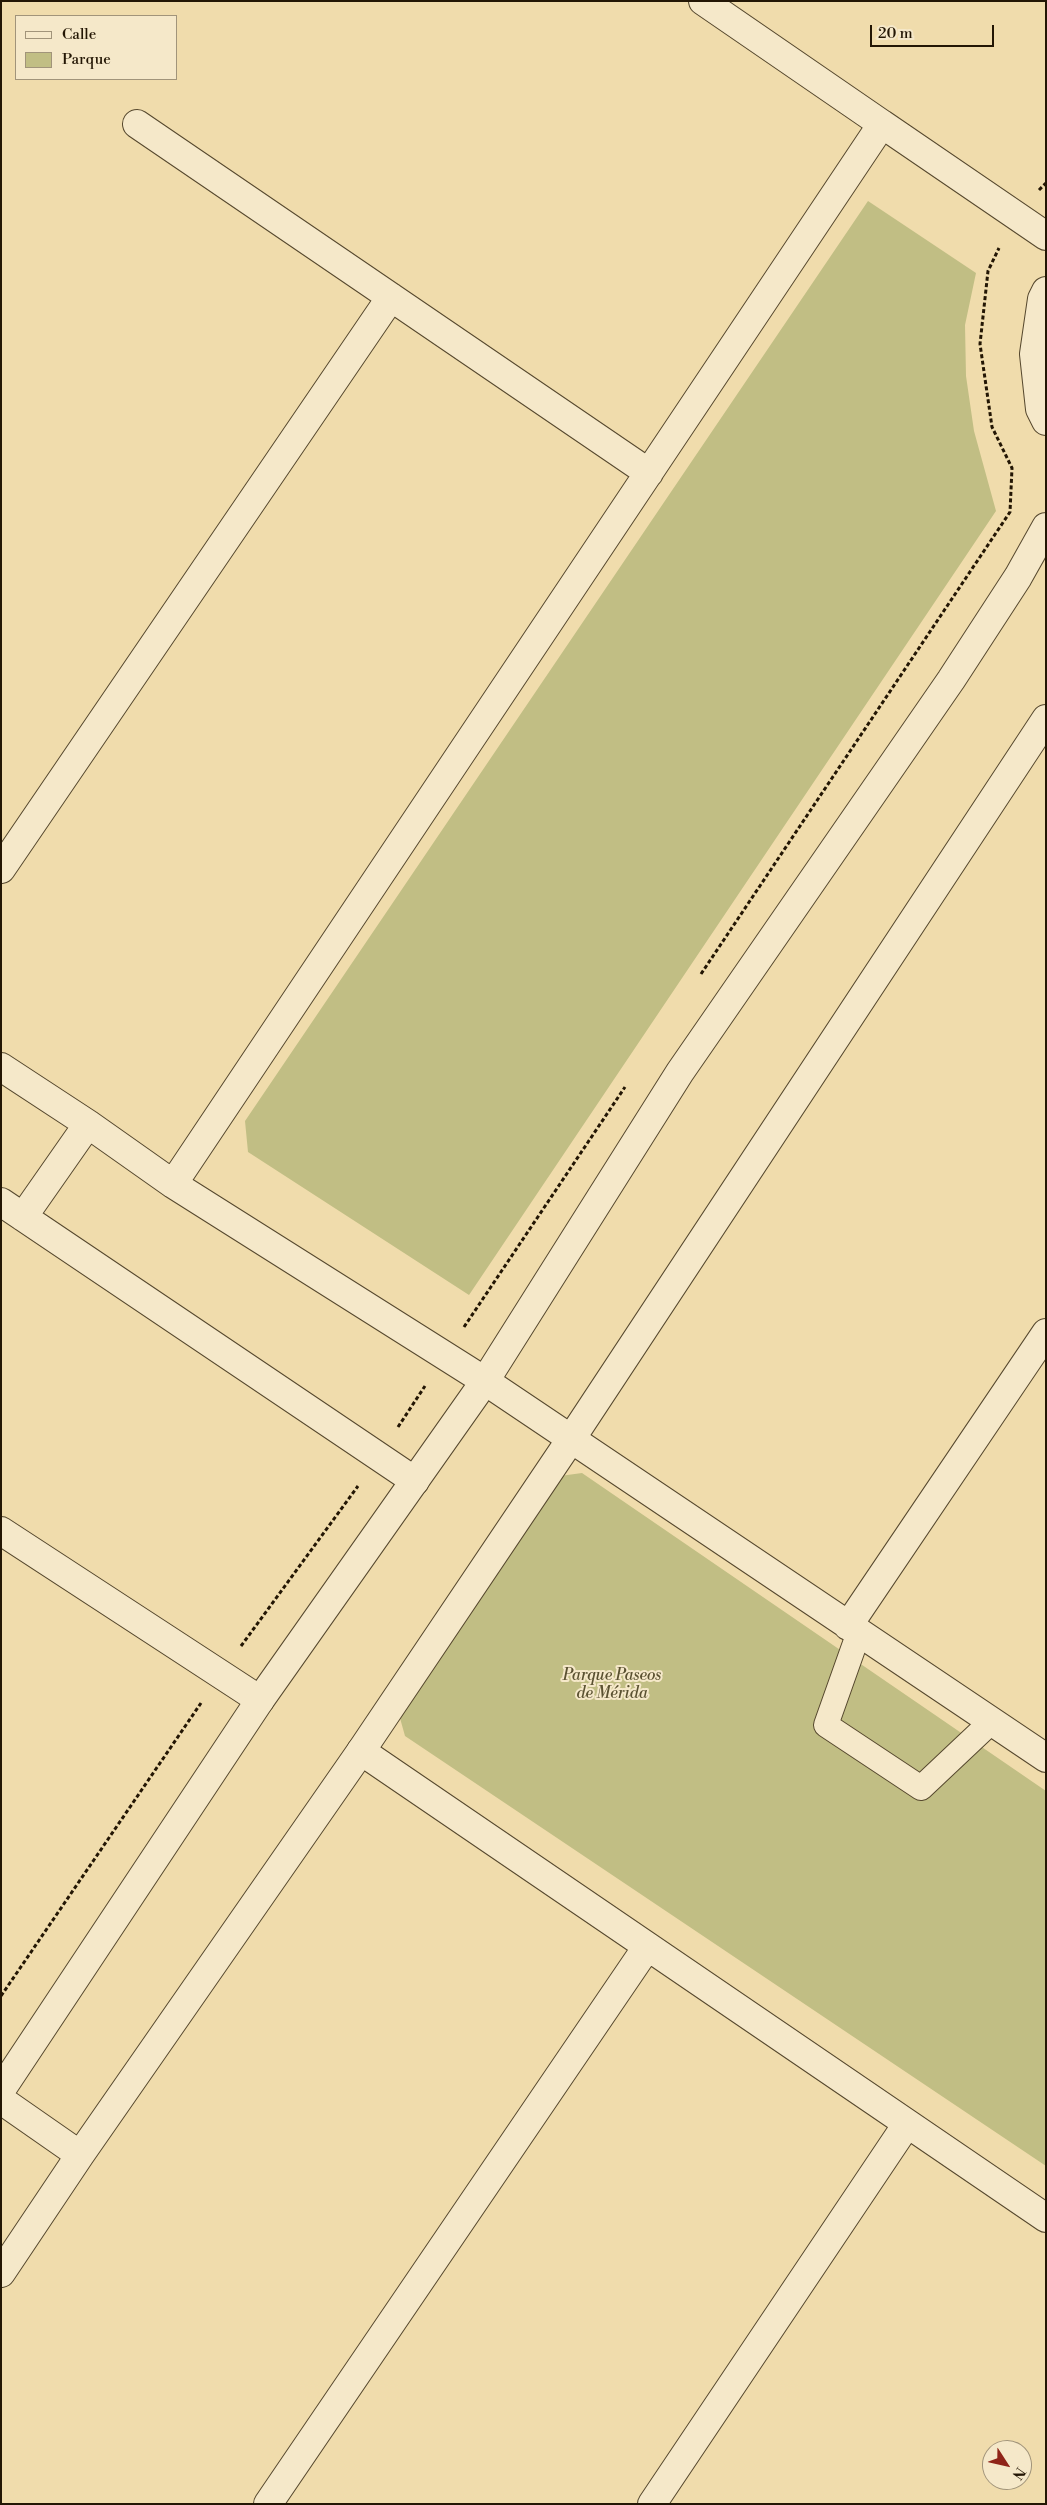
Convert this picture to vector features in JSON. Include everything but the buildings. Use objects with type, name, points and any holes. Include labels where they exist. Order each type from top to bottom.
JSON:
[{"type":"street","points":[[703,1],[1046,236]]},
{"type":"street","points":[[137,124],[649,473]]},
{"type":"street","points":[[173,1184],[882,124]]},
{"type":"street","points":[[1046,291],[1042,300],[1034,354],[1040,409],[1046,421]]},
{"type":"street","points":[[1,869],[391,297]]},
{"type":"street","points":[[1,2090],[260,1700],[485,1381],[680,1072],[951,680],[1018,577],[1046,527]]},
{"type":"street","points":[[1,2273],[80,2155],[361,1751],[1043,728]]},
{"type":"street","points":[[1,1067],[88,1124],[173,1184],[485,1381],[1046,1758]]},
{"type":"street","points":[[88,1124],[12,1209],[415,1481]]},
{"type":"street","points":[[854,1629],[1046,1332]]},
{"type":"street","points":[[1,1530],[260,1700]]},
{"type":"street","points":[[361,1751],[1046,2218]]},
{"type":"street","points":[[268,2504],[647,1947]]},
{"type":"street","points":[[1,2100],[80,2155]]},
{"type":"street","points":[[652,2504],[907,2124]]},
{"type":"lane","points":[[854,1629],[826,1724],[834,1730],[921,1788],[991,1722]]},
{"type":"path","points":[[700,976],[1010,512],[1012,468],[992,427],[980,344],[988,271],[1014,215],[1046,183]]},
{"type":"path","points":[[1,1996],[221,1675],[379,1457],[444,1356],[628,1083]]},
{"type":"green space","points":[[868,201],[976,273],[965,325],[966,376],[974,431],[996,511],[469,1295],[248,1152],[245,1121]]},
{"type":"green space","name":"Parque Paseos de Mérida","points":[[582,1473],[1046,1791],[1046,2166],[405,1736],[398,1711],[560,1476]]}]
